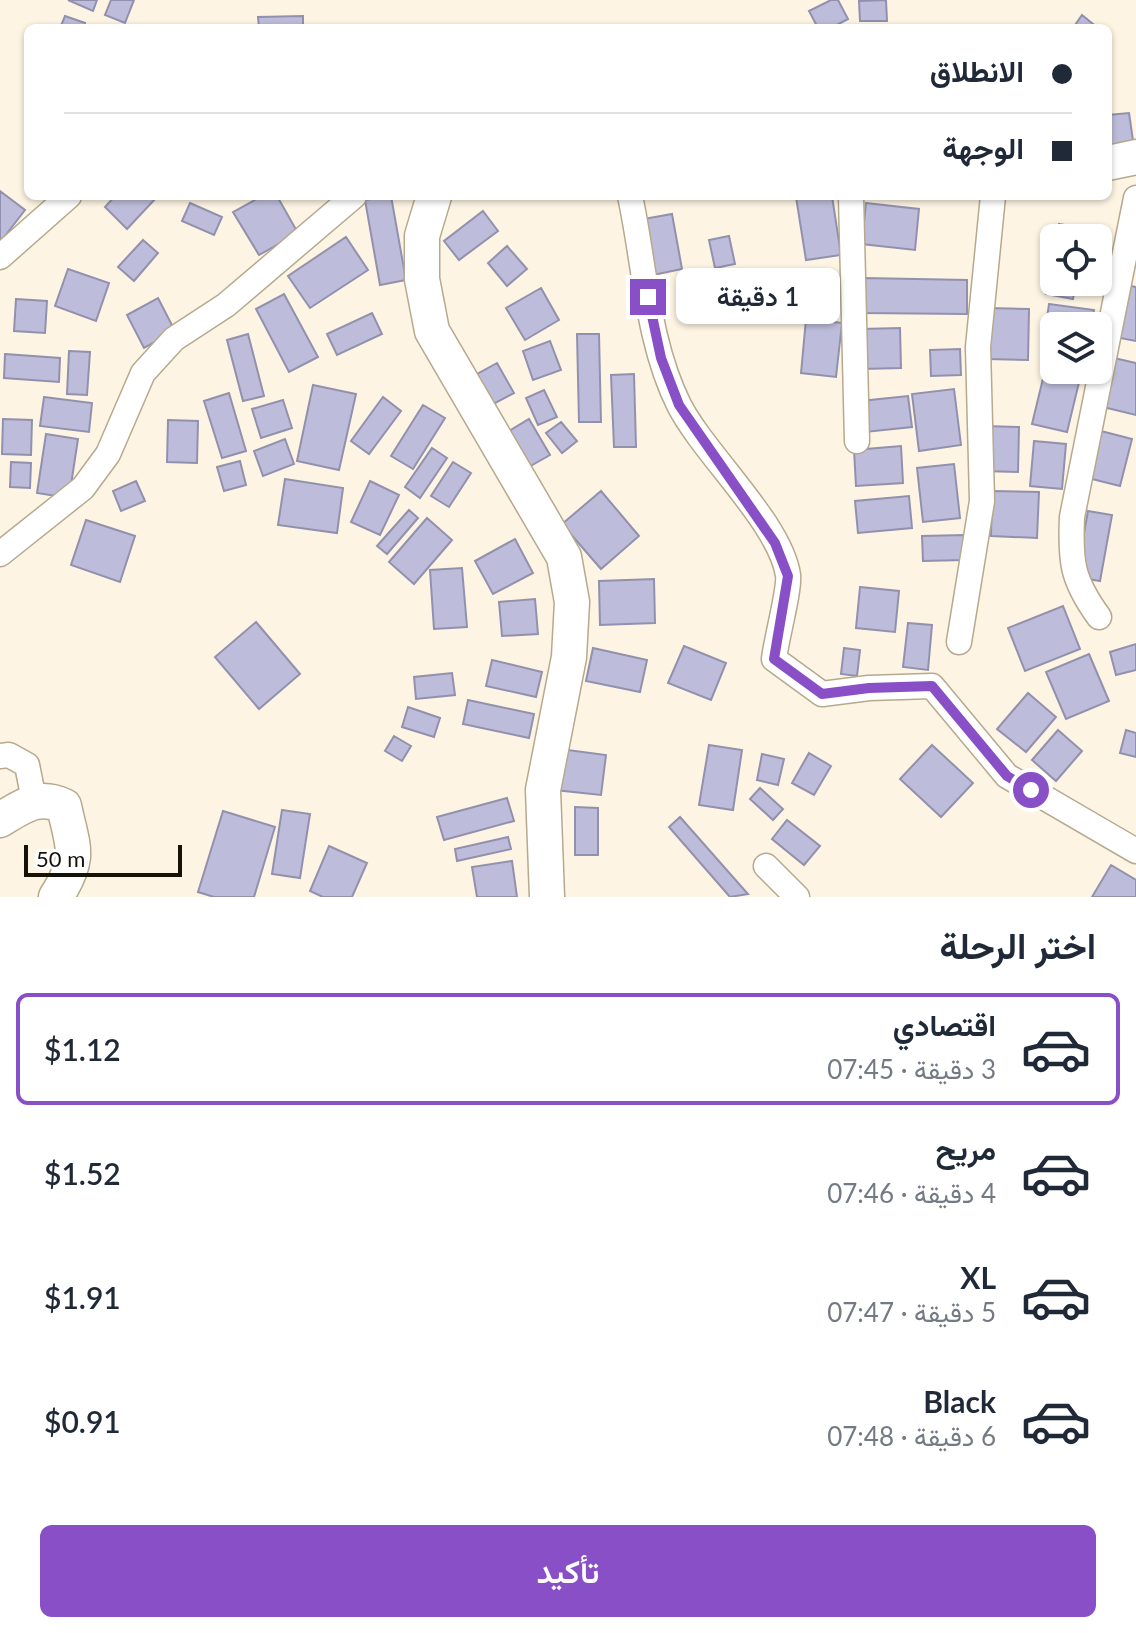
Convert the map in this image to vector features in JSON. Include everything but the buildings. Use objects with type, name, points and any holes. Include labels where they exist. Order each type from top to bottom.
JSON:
[{"type":"street","points":[[1112,162],[1136,157]]},
{"type":"street","points":[[1099,617],[1081,593],[1070,562],[1072,517],[1136,198]]},
{"type":"street","points":[[0,257],[64,200]]},
{"type":"street","points":[[0,554],[83,488],[108,454],[143,373],[174,339],[226,305],[349,200]]},
{"type":"street","points":[[433,200],[422,236],[422,279],[432,331],[564,557],[572,602],[569,657],[543,790],[547,897]]},
{"type":"street","points":[[631,200],[641,268],[661,358],[679,405],[775,543],[788,576],[774,659],[822,694],[869,688],[932,686],[1007,776],[1136,851]]},
{"type":"street","points":[[851,200],[857,441]]},
{"type":"street","points":[[959,642],[982,501],[978,347],[993,200]]},
{"type":"street","points":[[0,756],[9,755],[27,765],[34,800]]},
{"type":"street","points":[[0,820],[34,800],[50,800],[64,806],[75,844],[73,861],[56,897]]},
{"type":"street","points":[[766,866],[797,897]]},
{"type":"route","points":[[648,297],[661,358],[679,405],[775,543],[788,576],[774,659],[794,677],[822,694],[869,688],[932,686],[1007,776],[1031,790]]}]
